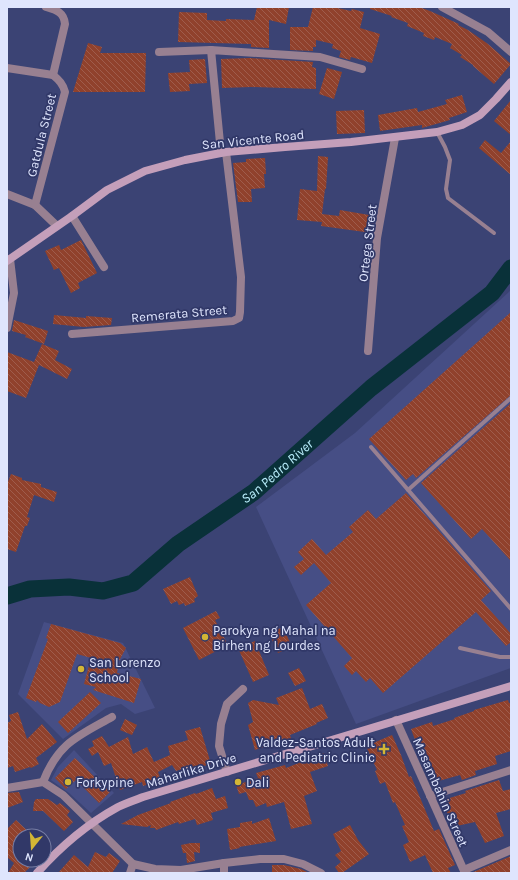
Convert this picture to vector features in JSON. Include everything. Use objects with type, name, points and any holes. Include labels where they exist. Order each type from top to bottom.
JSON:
[{"type":"main road","name":"San Vicente Road","points":[[9,260],[107,190],[145,171],[185,160],[224,153],[395,138],[436,132],[462,125],[480,115],[511,82]]},
{"type":"main road","name":"Maharlika Drive","points":[[37,873],[52,856],[72,838],[119,806],[143,797],[511,686]]},
{"type":"street","points":[[7,68],[53,75],[65,19],[60,12],[46,7]]},
{"type":"street","points":[[442,7],[488,32],[511,52]]},
{"type":"street","points":[[211,50],[224,153]]},
{"type":"street","points":[[159,52],[211,50],[320,57],[362,69]]},
{"type":"street","name":"Gatdula Street","points":[[35,205],[65,92],[63,86],[53,75]]},
{"type":"street","name":"Ortega Street","points":[[368,351],[377,238],[395,138]]},
{"type":"street","name":"Remerata Street","points":[[72,334],[233,321],[239,318],[240,277],[224,153]]},
{"type":"street","points":[[7,194],[35,205],[58,226]]},
{"type":"street","points":[[72,216],[104,267]]},
{"type":"street","points":[[7,328],[14,294],[9,260]]},
{"type":"street","points":[[227,772],[219,746],[221,724],[227,704],[243,689]]},
{"type":"street","points":[[43,782],[53,759],[71,740],[112,717]]},
{"type":"street","name":"Masambahin Street","points":[[396,720],[464,872]]},
{"type":"street","points":[[430,796],[511,770]]},
{"type":"street","points":[[7,788],[43,782],[63,795],[133,864],[155,869],[181,870],[224,862],[284,859],[303,864],[321,873]]},
{"type":"street","points":[[464,872],[511,850]]},
{"type":"street","points":[[224,862],[224,873]]},
{"type":"street","points":[[130,873],[133,864]]},
{"type":"lane","points":[[436,132],[445,147],[450,160],[446,189],[448,198],[494,233]]},
{"type":"lane","points":[[408,490],[511,398]]},
{"type":"lane","points":[[371,447],[511,610]]},
{"type":"lane","points":[[460,648],[500,657],[511,657]]},
{"type":"shaded area","points":[[511,290],[511,668],[356,724],[256,507],[355,433]]},
{"type":"shaded area","name":"San Lorenzo School","points":[[44,622],[123,643],[155,708],[135,714],[121,704],[106,708],[63,739],[18,694]]},
{"type":"shaded area","points":[[74,750],[114,793],[91,813],[69,793],[51,780],[58,767]]},
{"type":"building","points":[[257,7],[289,7],[286,24],[269,20],[269,48],[251,47],[251,44],[178,42],[179,12],[207,13],[207,20],[254,20]]},
{"type":"building","points":[[313,7],[333,7],[364,12],[360,28],[380,34],[372,63],[351,57],[350,60],[339,57],[341,51],[332,48],[333,44],[316,40],[316,47],[313,47],[313,51],[290,50],[290,27],[308,27]]},
{"type":"building","points":[[370,7],[419,7],[430,11],[459,24],[458,25],[488,44],[511,64],[494,84],[473,65],[460,57],[462,55],[450,48],[452,44],[435,37],[434,40],[423,36],[424,33],[407,26],[408,23],[370,9]]},
{"type":"building","points":[[88,43],[102,47],[100,53],[146,53],[145,92],[73,92]]},
{"type":"building","points":[[250,58],[313,62],[312,67],[316,68],[316,89],[251,87],[222,88],[221,59]]},
{"type":"building","points":[[205,59],[207,83],[189,84],[190,91],[170,92],[168,73],[190,72],[189,60]]},
{"type":"building","points":[[327,68],[342,72],[334,99],[319,94]]},
{"type":"building","points":[[462,95],[467,112],[449,118],[450,120],[422,128],[422,125],[380,131],[378,115],[417,108],[418,112],[447,104],[445,100]]},
{"type":"building","points":[[511,100],[511,135],[494,121]]},
{"type":"building","points":[[364,110],[365,133],[337,134],[336,111]]},
{"type":"building","points":[[485,140],[501,153],[511,141],[511,175],[479,148]]},
{"type":"building","points":[[318,156],[328,157],[326,189],[322,214],[339,216],[340,210],[375,216],[372,233],[321,226],[322,222],[297,220],[300,189],[317,191]]},
{"type":"building","points":[[265,158],[265,188],[251,189],[252,202],[238,202],[233,163],[246,162],[246,159]]},
{"type":"building","points":[[81,240],[97,273],[78,283],[80,288],[71,293],[59,268],[54,270],[45,251],[59,245],[61,250]]},
{"type":"building","points":[[511,312],[511,395],[416,478],[413,474],[406,480],[369,439]]},
{"type":"building","points":[[54,315],[86,318],[86,316],[112,318],[111,325],[84,327],[53,324]]},
{"type":"building","points":[[14,320],[48,331],[44,344],[25,337],[26,335],[12,331]]},
{"type":"building","points":[[42,344],[59,351],[55,360],[72,369],[67,379],[39,365],[26,398],[7,391],[7,352],[34,362]]},
{"type":"building","points":[[511,403],[511,561],[482,529],[471,539],[421,483]]},
{"type":"building","points":[[11,474],[22,478],[22,480],[41,484],[41,487],[57,492],[54,502],[34,495],[27,517],[30,518],[27,526],[25,526],[16,552],[7,549],[7,484]]},
{"type":"building","points":[[406,493],[491,591],[481,600],[511,634],[511,642],[506,646],[476,612],[383,693],[370,678],[366,682],[356,671],[352,675],[344,666],[352,658],[306,605],[331,583],[314,563],[301,575],[294,567],[304,559],[298,552],[312,539],[326,555],[353,532],[349,527],[368,510],[376,519]]},
{"type":"building","points":[[190,577],[198,596],[194,599],[195,602],[185,606],[184,603],[179,605],[177,601],[171,604],[163,589]]},
{"type":"building","name":"Parokya ng Mahal na Birhen ng Lourdes","points":[[216,611],[220,618],[215,620],[228,645],[199,660],[183,628]]},
{"type":"building","points":[[51,624],[120,643],[126,648],[119,661],[117,673],[141,679],[134,703],[93,690],[96,687],[84,684],[91,658],[77,654],[60,702],[49,707],[37,700],[36,702],[26,698],[48,639],[46,638]]},
{"type":"building","points":[[283,627],[292,647],[278,653],[269,633]]},
{"type":"building","points":[[255,641],[269,675],[253,682],[238,648]]},
{"type":"building","points":[[299,668],[306,681],[295,686],[288,673]]},
{"type":"building","points":[[302,688],[310,709],[322,704],[328,718],[290,735],[292,741],[272,748],[269,745],[255,750],[248,725],[253,722],[248,703],[253,700],[279,705],[276,698]]},
{"type":"building","points":[[90,692],[101,703],[68,733],[58,722]]},
{"type":"building","points":[[508,700],[509,703],[511,703],[511,751],[495,756],[497,764],[475,771],[476,775],[462,780],[460,775],[435,782],[426,752],[422,753],[411,729],[432,722],[433,726],[455,719],[454,718],[474,710]]},
{"type":"building","points":[[18,712],[27,739],[42,724],[57,742],[36,758],[39,764],[31,768],[30,767],[15,772],[13,766],[7,768],[7,723],[11,721],[9,715]]},
{"type":"building","points":[[125,719],[137,725],[132,735],[120,730]]},
{"type":"building","points":[[200,727],[211,764],[184,773],[182,769],[176,771],[172,765],[158,772],[161,780],[143,786],[142,782],[120,790],[111,763],[104,766],[98,752],[92,756],[88,749],[94,746],[92,741],[102,736],[109,747],[128,737],[133,754],[147,747],[154,762],[170,755],[168,746],[188,740],[185,731]]},
{"type":"building","points":[[392,735],[409,777],[411,776],[434,831],[439,829],[455,865],[448,868],[451,873],[433,873],[425,855],[410,862],[403,845],[409,842],[402,826],[405,825],[395,802],[393,803],[385,782],[380,784],[375,771],[377,770],[366,746]]},
{"type":"building","points":[[324,753],[328,766],[310,772],[317,791],[304,796],[312,824],[291,829],[284,802],[267,807],[266,803],[256,807],[253,800],[249,800],[246,792],[239,794],[236,785],[258,778],[256,773],[285,765],[286,768]]},
{"type":"building","points":[[75,758],[110,792],[99,803],[76,780],[66,789],[55,778]]},
{"type":"building","points":[[499,780],[503,791],[511,789],[511,809],[496,813],[504,836],[485,843],[475,822],[452,827],[443,800]]},
{"type":"building","points":[[212,788],[216,799],[225,796],[228,808],[211,813],[213,820],[197,825],[195,819],[179,824],[178,822],[156,830],[155,828],[150,828],[151,825],[147,827],[121,824],[138,815],[171,803],[170,802]]},
{"type":"building","points":[[19,792],[23,802],[7,808],[7,793]]},
{"type":"building","points":[[36,799],[48,799],[57,805],[60,803],[70,811],[67,815],[73,822],[64,831],[43,811],[33,811],[34,802]]},
{"type":"building","points":[[269,818],[276,841],[239,847],[240,848],[230,850],[227,829],[240,827],[240,823],[252,821],[252,824]]},
{"type":"building","points":[[16,820],[24,828],[12,828],[12,861],[7,857],[7,829]]},
{"type":"building","points":[[350,825],[358,840],[369,854],[342,873],[339,873],[335,867],[341,862],[335,855],[341,851],[333,834]]},
{"type":"building","points":[[200,843],[200,853],[194,852],[195,861],[187,863],[186,853],[183,853],[181,845]]},
{"type":"building","points":[[95,852],[106,857],[109,853],[120,861],[112,873],[58,873],[74,855],[88,867]]},
{"type":"building","points":[[511,856],[511,873],[471,873]]},
{"type":"building","points":[[272,865],[284,865],[301,869],[309,873],[272,873]]},
{"type":"building","points":[[12,866],[12,868],[29,868],[24,873],[8,873]]},
{"type":"waterway","name":"San Pedro River","points":[[7,596],[30,589],[69,587],[103,591],[133,583],[178,544],[254,492],[371,388],[492,293],[511,268]]},
{"type":"place","name":"Parokya ng Mahal na Birhen ng Lourdes","points":[[205,637]]},
{"type":"place","name":"San Lorenzo School","points":[[81,669]]},
{"type":"place","name":"Valdez-Santos Adult and Pediatric Clinic","points":[[384,749]]},
{"type":"place","name":"Forkypine","points":[[68,782]]},
{"type":"place","name":"Dali","points":[[238,782]]}]
